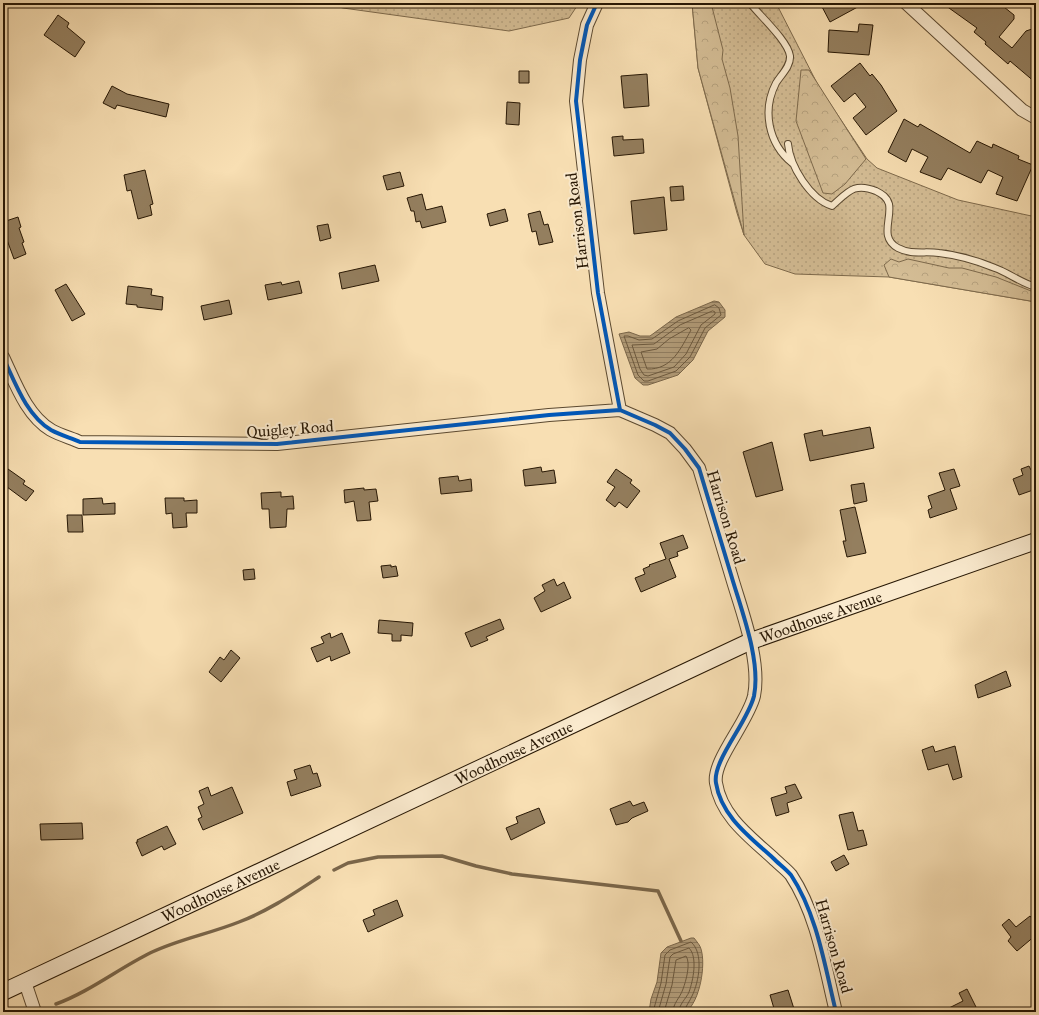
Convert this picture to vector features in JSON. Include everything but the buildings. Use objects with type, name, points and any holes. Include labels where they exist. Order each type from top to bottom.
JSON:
[{"type":"main road","name":"Woodhouse Avenue","points":[[3,992],[751,641],[1036,541]]},
{"type":"street","name":"Harrison Road","points":[[597,3],[587,25],[580,60],[576,101],[598,293],[620,410],[670,433],[685,449],[699,468],[751,641],[755,676],[754,696],[744,722],[718,765],[715,782],[723,806],[741,829],[790,874],[803,896],[814,927],[836,1012]]},
{"type":"street","points":[[906,3],[1022,110],[1036,118]]},
{"type":"street","name":"Quigley Road","points":[[3,357],[27,406],[51,430],[80,442],[276,444],[549,415],[620,410]]},
{"type":"street","points":[[25,982],[35,1012]]},
{"type":"lane","points":[[750,3],[788,49],[790,62],[776,84],[768,108],[768,119],[776,145],[794,165],[816,198],[832,206],[843,195],[859,187],[868,188],[884,196],[889,203],[887,232],[891,243],[896,247],[909,252],[938,252],[958,257],[996,268],[1022,282],[1036,287]]},
{"type":"lane","points":[[788,144],[789,154],[794,165]]},
{"type":"green space","points":[[324,3],[579,3],[569,18],[509,31],[343,8]]},
{"type":"green space","points":[[692,3],[776,3],[819,87],[867,159],[877,168],[958,200],[1036,217],[1036,302],[889,277],[795,274],[765,264],[744,235],[737,213],[698,68]]},
{"type":"green space","points":[[692,3],[711,3],[723,50],[722,59],[730,88],[738,136],[744,235],[698,68]]},
{"type":"green space","points":[[801,70],[809,70],[866,159],[845,184],[832,194],[823,193],[796,121]]},
{"type":"green space","points":[[891,259],[899,262],[908,259],[949,268],[962,268],[996,277],[1036,293],[1036,302],[889,277],[884,265]]},
{"type":"water","points":[[714,301],[719,302],[725,310],[725,317],[708,331],[693,360],[678,375],[648,385],[643,385],[635,378],[619,334],[629,332],[640,336],[650,336],[676,317]]},
{"type":"water","points":[[694,938],[701,949],[703,964],[701,982],[695,1000],[686,1012],[649,1012],[651,999],[657,982],[661,953],[667,947]]},
{"type":"waterway","points":[[334,870],[348,863],[378,857],[442,856],[476,866],[512,874],[658,891],[681,941]]},
{"type":"waterway","points":[[56,1004],[92,987],[138,959],[161,948],[250,918],[280,902],[319,877]]},
{"type":"cycle path","points":[[597,3],[587,25],[580,60],[576,101],[598,293],[620,410]]},
{"type":"cycle path","points":[[3,357],[22,397],[42,424],[51,430],[80,442],[277,444],[549,415],[620,410],[670,433],[685,449],[699,468],[753,652],[755,668],[754,696],[745,717],[719,764],[716,774],[716,783],[719,795],[730,816],[746,834],[791,875],[800,890],[814,924],[824,959],[836,1012]]}]
